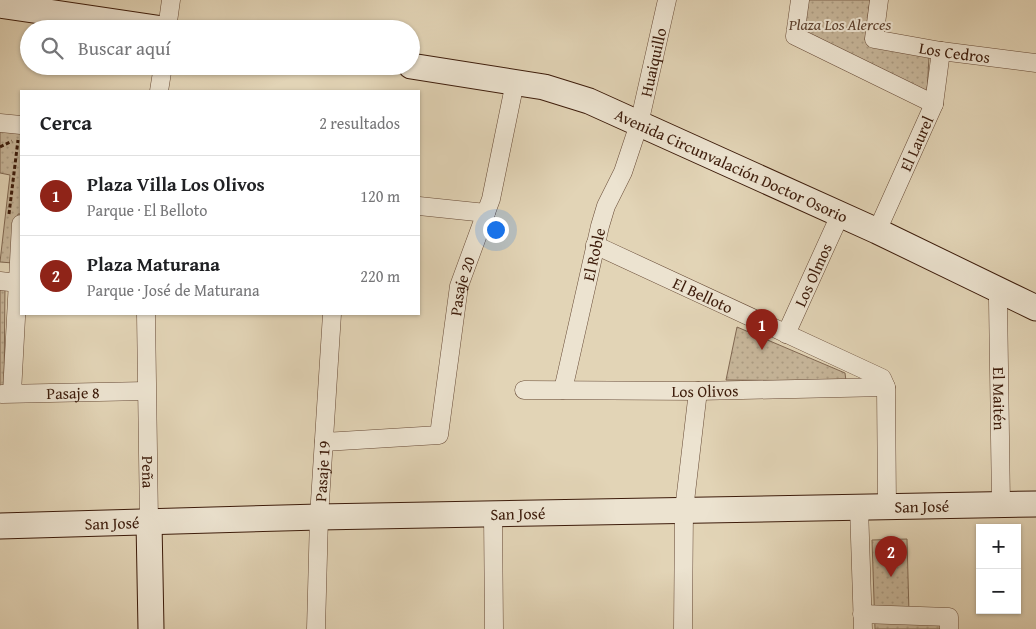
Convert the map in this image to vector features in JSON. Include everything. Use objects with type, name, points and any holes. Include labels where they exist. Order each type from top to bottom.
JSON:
[{"type":"street","points":[[169,20],[172,0]]},
{"type":"street","name":"Huaiquillo","points":[[639,124],[667,0]]},
{"type":"street","points":[[800,0],[795,36],[934,104]]},
{"type":"street","name":"Los Cedros","points":[[879,0],[874,39],[940,51],[1036,63]]},
{"type":"street","points":[[0,5],[102,20]]},
{"type":"street","name":"El Laurel","points":[[877,231],[934,104],[940,51]]},
{"type":"street","name":"Avenida Circunvalación Doctor Osorio","points":[[420,67],[544,87],[569,94],[602,107],[877,231],[1036,308]]},
{"type":"street","points":[[159,90],[162,75]]},
{"type":"street","name":"Pasaje 20","points":[[324,442],[439,435],[456,302],[465,268],[491,199],[515,82]]},
{"type":"street","points":[[0,123],[20,131]]},
{"type":"street","name":"El Roble","points":[[563,390],[595,245],[606,206],[623,172],[639,124]]},
{"type":"street","points":[[420,206],[486,213]]},
{"type":"street","name":"Los Olmos","points":[[786,334],[840,215]]},
{"type":"street","points":[[6,394],[18,283],[18,220]]},
{"type":"street","name":"El Belloto","points":[[595,245],[882,378],[886,388]]},
{"type":"street","points":[[0,281],[18,283]]},
{"type":"street","name":"El Maitén","points":[[1000,292],[998,300],[1001,505]]},
{"type":"street","name":"Peña","points":[[146,315],[151,629]]},
{"type":"street","name":"Pasaje 19","points":[[316,629],[319,517],[332,315]]},
{"type":"street","points":[[886,388],[887,507]]},
{"type":"street","name":"Los Olivos","points":[[524,390],[698,391],[886,388]]},
{"type":"street","name":"Pasaje 8","points":[[6,394],[146,391]]},
{"type":"street","points":[[683,629],[684,510],[698,391]]},
{"type":"street","name":"San José","points":[[0,526],[319,517],[1036,504]]},
{"type":"street","points":[[859,507],[863,621],[949,617],[949,629]]},
{"type":"street","points":[[493,514],[494,629]]},
{"type":"path","points":[[18,220],[9,216],[20,131]]},
{"type":"green space","name":"Plaza Los Alerces","points":[[807,0],[870,0],[865,40],[929,57],[927,93],[802,34]]},
{"type":"green space","points":[[0,130],[20,132],[20,214],[18,214],[13,263],[0,262],[10,175],[0,173]]},
{"type":"green space","points":[[0,287],[5,287],[4,387],[0,387]]},
{"type":"green space","points":[[737,327],[845,373],[846,381],[726,380]]},
{"type":"green space","points":[[907,539],[909,614],[943,615],[943,629],[875,629],[872,540]]},
{"type":"place","name":"Plaza Villa Los Olivos","points":[[762,350]]},
{"type":"place","name":"Plaza Maturana","points":[[891,577]]}]
